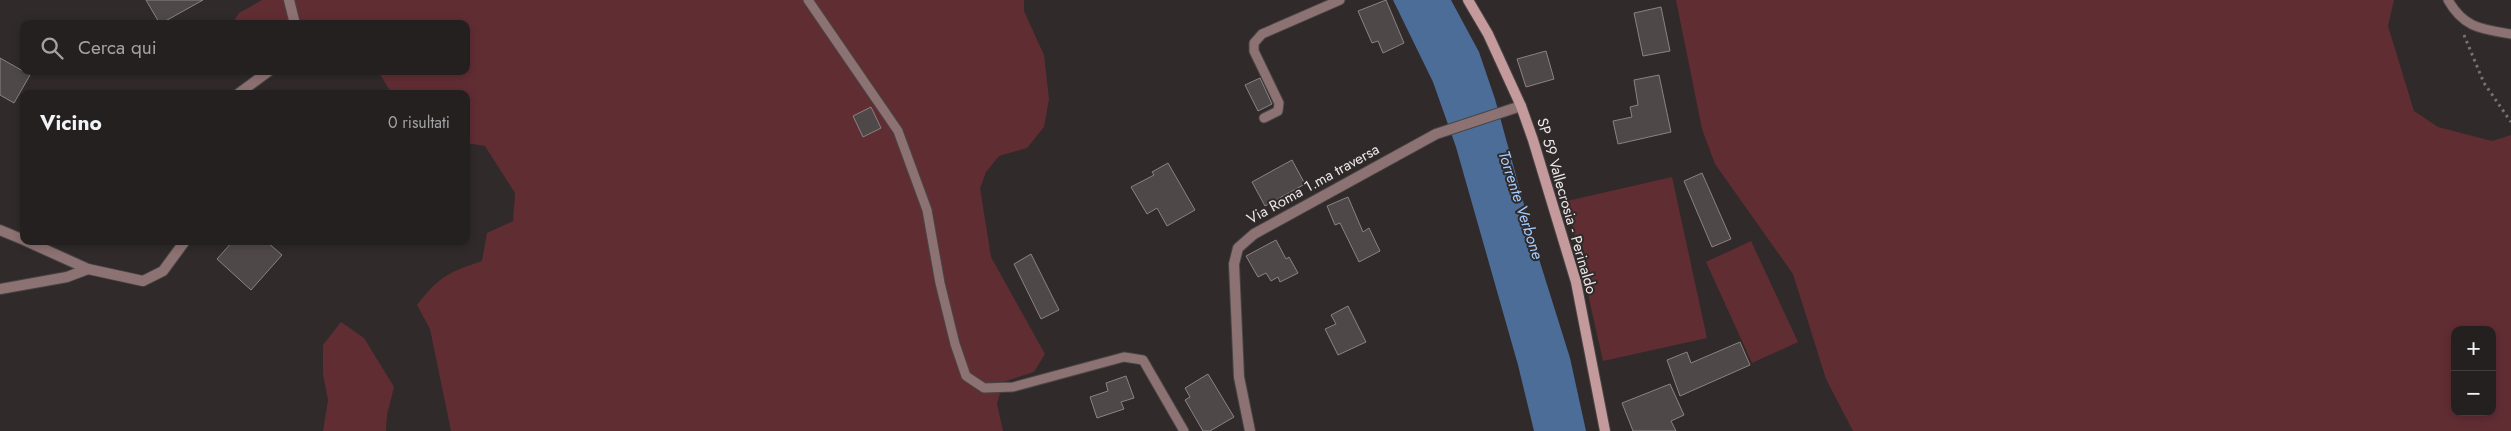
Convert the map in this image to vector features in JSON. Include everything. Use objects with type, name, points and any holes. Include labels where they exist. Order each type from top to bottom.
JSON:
[{"type":"main road","name":"SP 59 Vallecrosia - Perinaldo","points":[[1468,0],[1488,34],[1522,106],[1576,282],[1605,431]]},
{"type":"street","points":[[288,0],[294,20]]},
{"type":"street","points":[[244,90],[264,75]]},
{"type":"street","name":"Via Roma 1.ma traversa","points":[[1248,429],[1239,377],[1234,264],[1238,248],[1254,234],[1436,134],[1522,106]]},
{"type":"street","points":[[0,230],[20,239]]},
{"type":"street","points":[[34,245],[88,269],[143,281],[163,271],[182,245]]},
{"type":"street","points":[[0,289],[66,277],[88,269]]},
{"type":"lane","points":[[808,0],[898,131],[927,210],[940,283],[955,344],[966,376],[984,388],[1013,387],[1124,357],[1143,360],[1184,431]]},
{"type":"lane","points":[[1264,118],[1278,110],[1280,103],[1254,51],[1254,43],[1262,34],[1340,0]]},
{"type":"lane","points":[[2448,0],[2460,18],[2484,30],[2511,34]]},
{"type":"path","points":[[2460,18],[2468,47],[2484,83],[2511,122]]},
{"type":"shaded area","points":[[262,0],[1024,0],[1024,11],[1044,55],[1049,99],[1044,127],[1027,148],[999,156],[986,172],[980,188],[991,257],[1045,354],[1034,372],[1003,382],[997,404],[1003,431],[451,431],[430,329],[417,305],[431,288],[452,272],[482,261],[487,233],[513,221],[515,193],[485,146],[470,144],[470,90],[390,90],[380,75],[470,75],[470,20],[235,20],[239,13]]},
{"type":"shaded area","points":[[1676,0],[2394,0],[2388,26],[2414,111],[2438,127],[2492,141],[2511,135],[2511,431],[1853,431],[1826,379],[1793,274],[1715,164],[1702,129]]},
{"type":"shaded area","points":[[1672,177],[1707,338],[1603,361],[1567,201]]},
{"type":"shaded area","points":[[1751,241],[1798,342],[1752,363],[1706,262]]},
{"type":"shaded area","points":[[341,322],[364,338],[394,387],[387,415],[386,431],[323,431],[328,400],[323,374],[323,345]]},
{"type":"water","name":"Torrente Verbone","points":[[1393,0],[1451,0],[1479,52],[1495,99],[1539,259],[1570,358],[1586,431],[1534,431],[1518,365],[1456,147],[1433,82]]},
{"type":"building","points":[[146,0],[203,0],[167,20],[158,20]]},
{"type":"building","points":[[1386,0],[1404,43],[1383,53],[1378,41],[1372,43],[1358,11]]},
{"type":"building","points":[[1661,7],[1670,51],[1643,56],[1634,13]]},
{"type":"building","points":[[1546,51],[1554,79],[1526,87],[1517,59]]},
{"type":"building","points":[[0,58],[20,69],[20,75],[30,75],[14,103],[0,95]]},
{"type":"building","points":[[1659,75],[1671,132],[1618,144],[1613,121],[1632,117],[1630,107],[1638,105],[1634,80]]},
{"type":"building","points":[[1260,78],[1272,104],[1258,111],[1245,85]]},
{"type":"building","points":[[871,107],[881,128],[863,137],[853,116]]},
{"type":"building","points":[[1292,160],[1305,184],[1265,206],[1252,182]]},
{"type":"building","points":[[1168,163],[1195,210],[1167,226],[1157,208],[1147,214],[1131,187],[1154,175],[1152,172]]},
{"type":"building","points":[[1702,173],[1731,239],[1712,247],[1684,181]]},
{"type":"building","points":[[1348,197],[1363,232],[1369,228],[1380,251],[1359,262],[1340,223],[1335,225],[1327,206]]},
{"type":"building","points":[[1276,240],[1286,259],[1289,257],[1298,273],[1280,282],[1278,277],[1271,281],[1266,273],[1258,277],[1246,256]]},
{"type":"building","points":[[229,245],[271,245],[282,255],[251,290],[217,259]]},
{"type":"building","points":[[1031,254],[1059,310],[1041,319],[1014,264]]},
{"type":"building","points":[[1348,306],[1366,342],[1338,355],[1325,329],[1336,324],[1331,315]]},
{"type":"building","points":[[1740,342],[1750,365],[1680,396],[1667,360],[1687,352],[1691,363]]},
{"type":"building","points":[[1208,374],[1234,417],[1210,431],[1203,431],[1185,400],[1190,397],[1185,388]]},
{"type":"building","points":[[1126,376],[1134,398],[1121,402],[1124,409],[1097,418],[1090,397],[1108,391],[1106,383]]},
{"type":"building","points":[[1670,384],[1684,415],[1671,421],[1676,431],[1633,431],[1622,403]]}]
